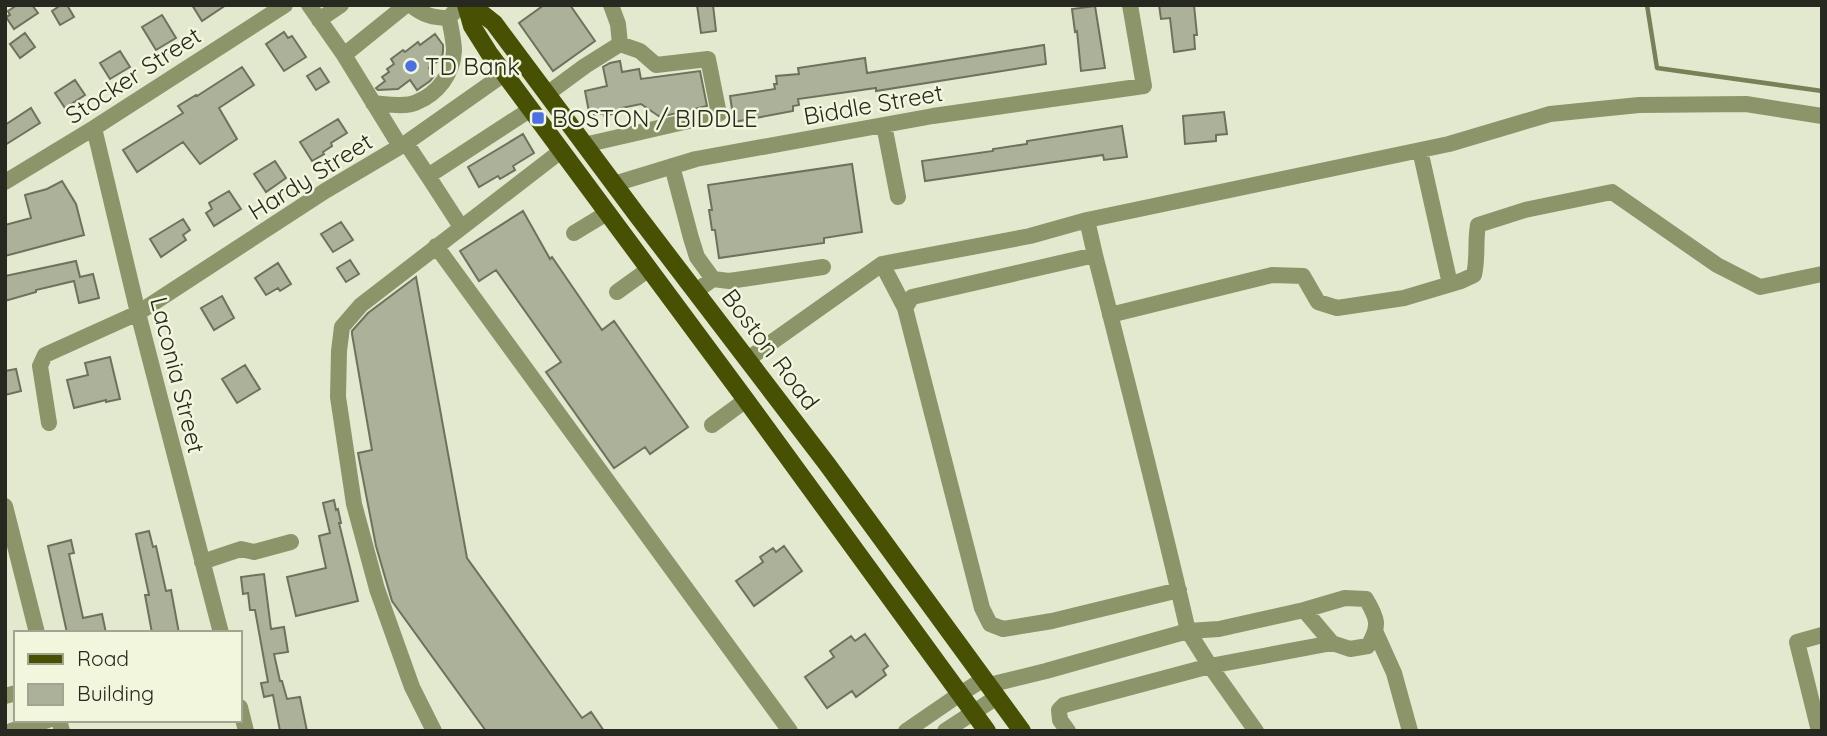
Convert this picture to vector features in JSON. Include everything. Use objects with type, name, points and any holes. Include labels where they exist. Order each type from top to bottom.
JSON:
[{"type":"main road","name":"Boston Road","points":[[466,5],[477,35],[504,74],[987,731]]},
{"type":"main road","name":"Boston Road","points":[[471,5],[494,23],[748,359],[1022,731]]},
{"type":"street","name":"Stocker Street","points":[[5,183],[285,5]]},
{"type":"street","points":[[309,5],[373,103],[428,176],[461,227]]},
{"type":"street","points":[[319,20],[341,5]]},
{"type":"street","points":[[344,55],[408,5],[433,18],[454,12],[454,52],[442,85],[416,103],[373,103]]},
{"type":"street","points":[[611,5],[618,24],[620,44]]},
{"type":"street","name":"Biddle Street","points":[[614,184],[696,159],[933,116],[1143,86],[1130,5]]},
{"type":"street","points":[[547,93],[620,44]]},
{"type":"street","points":[[584,145],[719,114],[708,59],[656,65],[640,51],[620,44]]},
{"type":"street","name":"Hardy Street","points":[[49,423],[40,366],[45,355],[138,313],[403,144],[504,74]]},
{"type":"street","points":[[748,359],[882,264],[1030,236],[1087,220],[1420,150],[1550,114],[1626,106],[1746,104],[1822,116]]},
{"type":"street","points":[[428,176],[531,109]]},
{"type":"street","points":[[884,125],[898,197]]},
{"type":"street","name":"Laconia Street","points":[[94,128],[138,313],[220,631]]},
{"type":"street","points":[[1420,150],[1450,284]]},
{"type":"street","points":[[434,731],[412,687],[377,589],[354,504],[338,397],[342,327],[360,305],[561,151]]},
{"type":"street","points":[[672,166],[694,248],[713,279]]},
{"type":"street","points":[[1110,315],[1272,275],[1303,276],[1318,302],[1337,308],[1404,298],[1474,275],[1477,265],[1478,225],[1525,210],[1612,192],[1717,265],[1760,287],[1822,274]]},
{"type":"street","points":[[574,233],[607,213]]},
{"type":"street","points":[[1087,220],[1188,631],[1256,731]]},
{"type":"street","points":[[436,246],[790,731]]},
{"type":"street","points":[[905,308],[912,297],[1095,255]]},
{"type":"street","points":[[882,264],[905,308],[982,608],[989,624],[1003,629],[1052,621],[1179,590]]},
{"type":"street","points":[[696,291],[713,279],[729,281],[823,267]]},
{"type":"street","points":[[617,292],[649,269]]},
{"type":"street","points":[[712,425],[746,400]]},
{"type":"street","points":[[5,506],[36,631]]},
{"type":"street","points":[[202,562],[241,549],[254,552],[291,542]]},
{"type":"street","points":[[906,731],[960,694],[1188,631],[1219,629],[1345,598],[1366,599],[1376,615],[1376,633],[1394,673],[1410,731]]},
{"type":"street","points":[[1304,610],[1332,643]]},
{"type":"street","points":[[1068,731],[1060,720],[1059,710],[1064,705],[1210,666],[1332,643],[1350,649],[1368,646],[1376,633]]},
{"type":"street","points":[[1819,731],[1797,642],[1822,635]]},
{"type":"street","points":[[944,731],[973,711],[990,687]]},
{"type":"street","points":[[11,731],[41,722]]},
{"type":"building","points":[[17,5],[32,5],[38,13],[14,29],[6,17],[10,15],[8,11]]},
{"type":"building","points":[[61,5],[67,5],[74,17],[60,25],[52,11]]},
{"type":"building","points":[[192,5],[226,5],[202,21]]},
{"type":"building","points":[[544,5],[570,5],[595,41],[553,71],[519,23]]},
{"type":"building","points":[[697,5],[713,5],[716,31],[701,33]]},
{"type":"building","points":[[1159,5],[1194,5],[1197,35],[1194,35],[1195,49],[1174,52],[1170,18],[1161,19]]},
{"type":"building","points":[[1095,6],[1105,68],[1081,71],[1072,9]]},
{"type":"building","points":[[162,15],[176,38],[156,50],[142,27]]},
{"type":"building","points":[[284,32],[288,38],[292,36],[306,57],[284,71],[266,44]]},
{"type":"building","points":[[25,33],[35,47],[20,58],[10,44]]},
{"type":"building","name":"TD Bank","points":[[435,34],[443,45],[443,51],[442,58],[429,68],[434,76],[430,81],[417,90],[410,80],[398,89],[376,88],[385,81],[382,77],[394,64],[391,59],[418,42],[420,45]]},
{"type":"building","points":[[1044,45],[1046,64],[876,91],[876,88],[798,99],[799,105],[793,106],[793,111],[734,122],[730,96],[775,89],[776,76],[799,74],[798,68],[865,58],[867,73]]},
{"type":"building","points":[[120,51],[130,67],[110,79],[100,63]]},
{"type":"building","points":[[620,61],[622,72],[639,69],[641,79],[700,71],[707,106],[660,117],[641,104],[621,108],[621,112],[604,116],[603,113],[594,115],[594,111],[589,112],[585,91],[607,86],[603,67]]},
{"type":"building","points":[[242,67],[254,85],[219,108],[237,139],[200,164],[183,142],[137,172],[123,150],[183,113],[178,106]]},
{"type":"building","points":[[320,68],[329,82],[316,90],[307,76]]},
{"type":"building","points":[[75,80],[85,95],[65,108],[55,93]]},
{"type":"building","points":[[31,108],[40,123],[5,145],[5,125]]},
{"type":"building","points":[[1224,112],[1227,134],[1216,135],[1216,141],[1185,144],[1183,116]]},
{"type":"building","points":[[338,119],[347,133],[331,143],[332,146],[323,152],[324,154],[312,161],[300,142]]},
{"type":"building","points":[[1122,126],[1127,157],[1104,160],[1103,155],[925,181],[922,161],[993,151],[1027,144],[1027,141]]},
{"type":"building","points":[[523,134],[534,153],[513,166],[515,170],[479,187],[468,167]]},
{"type":"building","points":[[275,161],[286,178],[266,192],[254,174]]},
{"type":"building","points":[[852,164],[862,232],[824,238],[824,243],[719,258],[715,230],[712,230],[708,185]]},
{"type":"building","points":[[62,181],[76,204],[84,235],[5,256],[5,225],[31,218],[25,195],[47,189]]},
{"type":"building","points":[[229,191],[241,209],[214,226],[206,213],[212,209],[209,203]]},
{"type":"building","points":[[523,211],[550,259],[552,257],[602,330],[614,321],[688,427],[650,454],[645,447],[614,468],[546,372],[561,362],[496,270],[479,281],[460,251]]},
{"type":"building","points":[[183,219],[190,230],[183,235],[186,240],[161,257],[150,239]]},
{"type":"building","points":[[341,222],[353,240],[333,252],[321,234]]},
{"type":"building","points":[[350,260],[359,274],[346,282],[337,268]]},
{"type":"building","points":[[76,261],[80,277],[93,274],[99,298],[79,303],[74,281],[5,301],[5,276]]},
{"type":"building","points":[[278,263],[291,284],[266,295],[255,278]]},
{"type":"building","points":[[416,277],[467,558],[582,718],[591,712],[604,731],[486,731],[392,601],[376,546],[358,453],[372,450],[352,331],[368,313]]},
{"type":"building","points":[[222,296],[234,318],[214,330],[201,308]]},
{"type":"building","points":[[110,357],[120,399],[74,408],[67,380],[88,375],[85,363]]},
{"type":"building","points":[[245,365],[260,389],[237,403],[222,379]]},
{"type":"building","points":[[16,369],[21,391],[5,395],[5,371]]},
{"type":"building","points":[[334,500],[358,601],[296,616],[287,577],[326,568],[319,536],[330,533],[323,503]]},
{"type":"building","points":[[149,531],[153,547],[156,546],[166,591],[171,590],[179,631],[152,631],[145,595],[149,595],[136,534]]},
{"type":"building","points":[[71,540],[74,553],[69,554],[83,618],[102,614],[106,631],[67,631],[48,546]]},
{"type":"building","points":[[784,546],[802,571],[754,606],[736,581],[763,562],[760,557],[773,548],[776,552]]},
{"type":"building","points":[[264,574],[271,629],[284,627],[288,652],[274,654],[280,681],[287,699],[300,697],[307,731],[280,731],[273,695],[264,697],[261,683],[268,682],[255,610],[250,610],[248,593],[243,594],[241,577]]},
{"type":"building","points":[[865,634],[888,666],[883,670],[886,675],[856,697],[852,691],[827,708],[805,677],[834,657],[830,651],[851,636],[855,641]]},
{"type":"waterway","points":[[1647,5],[1657,68],[1822,91]]},
{"type":"place","name":"TD Bank","points":[[411,66]]},
{"type":"place","name":"BOSTON / BIDDLE","points":[[538,118]]}]
